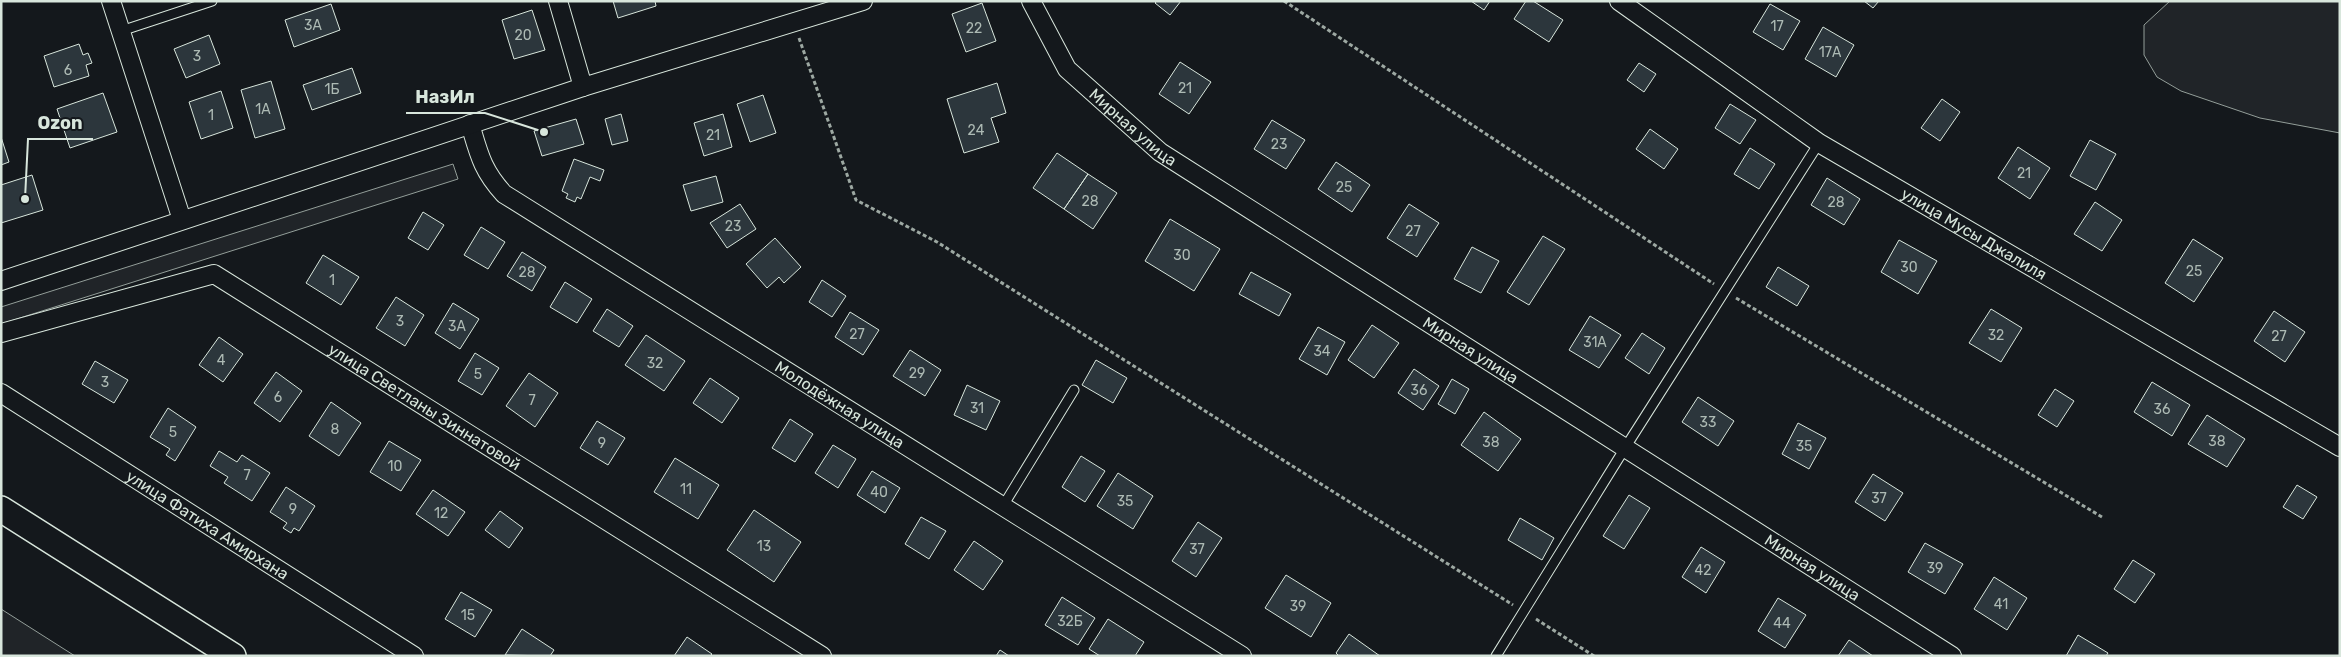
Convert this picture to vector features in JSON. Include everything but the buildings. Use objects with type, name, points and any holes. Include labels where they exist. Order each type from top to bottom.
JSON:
[{"type":"street","points":[[111,1],[182,220]]},
{"type":"street","points":[[558,1],[583,87]]},
{"type":"street","points":[[1,281],[583,87],[863,1]]},
{"type":"street","name":"Мирная улица","points":[[1031,1],[1067,69],[1160,152],[1952,656]]},
{"type":"street","name":"улица Мусы Джалиля","points":[[1619,1],[1819,144],[2340,447]]},
{"type":"street","name":"Молодёжная улица","points":[[470,124],[480,158],[489,178],[504,194],[1242,656]]},
{"type":"street","name":"улица Светланы Зиннатовой","points":[[1,334],[214,274],[822,656]]},
{"type":"street","name":"улица Фатиха Амирхана","points":[[1,393],[414,656]]},
{"type":"street","points":[[1,509],[233,656]]},
{"type":"lane","points":[[121,31],[212,1]]},
{"type":"lane","points":[[1496,656],[1625,448],[1819,144]]},
{"type":"lane","points":[[1002,506],[1074,390]]},
{"type":"path","points":[[1284,1],[1725,291],[2102,518]]},
{"type":"path","points":[[793,22],[856,200],[937,242],[1594,656]]},
{"type":"shaded area","points":[[2170,1],[2340,1],[2340,133],[2260,118],[2181,91],[2157,77],[2144,55],[2144,25]]},
{"type":"shaded area","points":[[453,164],[458,179],[1,324],[1,307]]},
{"type":"shaded area","points":[[1,609],[75,656],[1,656]]},
{"type":"place","name":"НазИл","points":[[544,132]]},
{"type":"place","name":"Ozon","points":[[25,199]]}]
